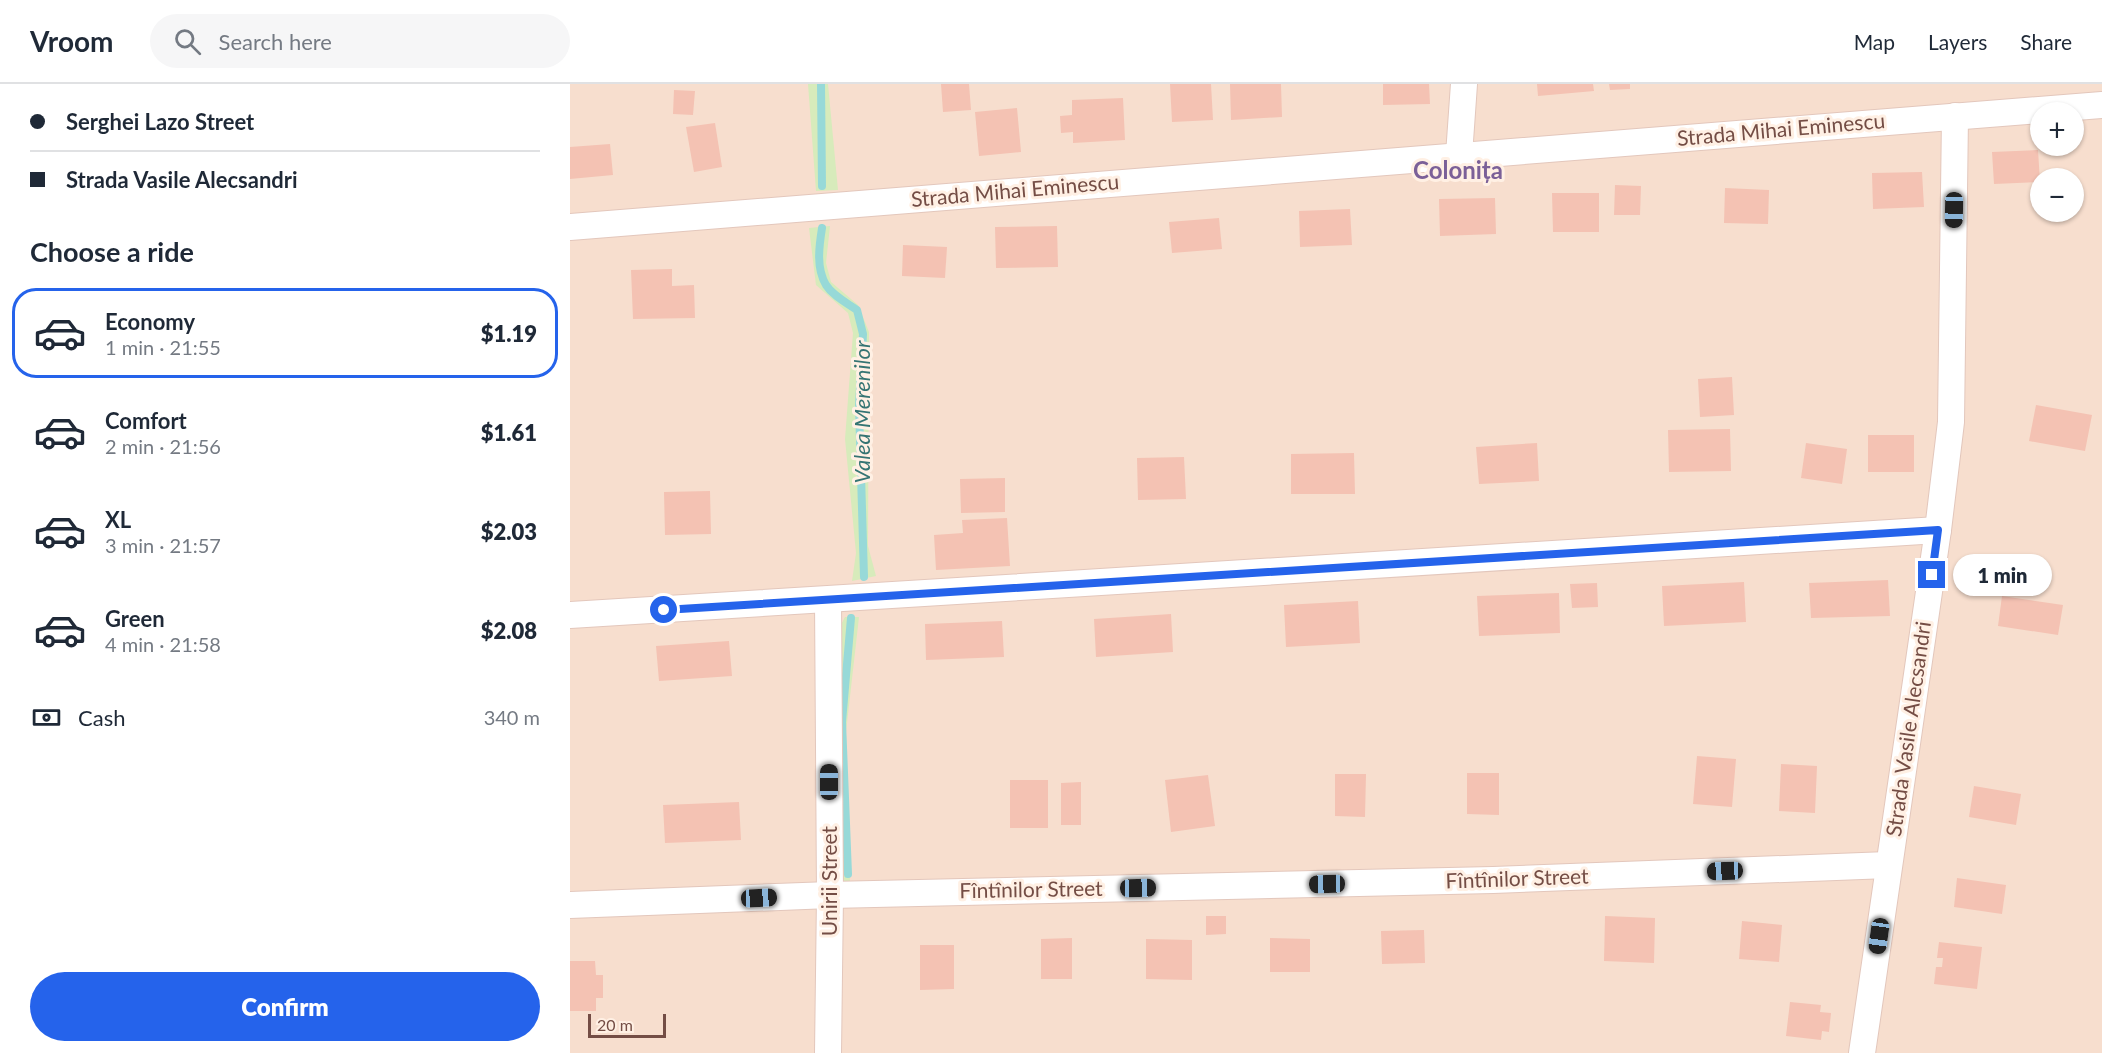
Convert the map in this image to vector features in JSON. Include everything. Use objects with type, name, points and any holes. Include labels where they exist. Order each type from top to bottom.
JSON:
[{"type":"street","points":[[1460,155],[1464,84]]},
{"type":"street","name":"Strada Mihai Eminescu","points":[[570,227],[2102,105]]},
{"type":"street","name":"Strada Vasile Alecsandri","points":[[1862,1053],[1938,530],[1951,422],[1956,116]]},
{"type":"street","points":[[570,615],[1938,530]]},
{"type":"street","name":"Unirii Street","points":[[828,600],[830,895],[828,1053]]},
{"type":"street","name":"Fîntînilor Street","points":[[570,905],[830,895],[1493,880],[1888,865]]},
{"type":"shaded area","points":[[570,84],[2102,84],[2102,1053],[570,1053]]},
{"type":"green space","points":[[808,84],[828,84],[838,190],[816,191]]},
{"type":"green space","points":[[830,226],[826,263],[831,282],[858,305],[869,332],[868,546],[876,576],[852,581],[856,553],[845,439],[853,333],[848,313],[816,285],[809,228]]},
{"type":"green space","points":[[845,617],[859,617],[846,732],[850,882],[837,883],[834,638]]},
{"type":"building","points":[[941,84],[969,84],[971,110],[943,112]]},
{"type":"building","points":[[1170,84],[1211,84],[1213,120],[1172,122]]},
{"type":"building","points":[[1230,84],[1281,84],[1282,117],[1231,120]]},
{"type":"building","points":[[1383,84],[1429,84],[1430,104],[1383,105]]},
{"type":"building","points":[[1537,84],[1593,84],[1594,91],[1538,96]]},
{"type":"building","points":[[1609,84],[1630,84],[1630,89],[1610,90]]},
{"type":"building","points":[[674,90],[695,91],[693,115],[673,114]]},
{"type":"building","points":[[1123,98],[1125,140],[1073,143],[1073,132],[1061,133],[1060,116],[1072,115],[1072,100]]},
{"type":"building","points":[[1017,108],[1021,152],[979,156],[975,112]]},
{"type":"building","points":[[715,123],[722,167],[694,172],[686,127]]},
{"type":"building","points":[[610,144],[613,175],[570,179],[570,147]]},
{"type":"building","points":[[2030,150],[2030,156],[2038,156],[2039,168],[2030,168],[2030,182],[1994,184],[1992,152]]},
{"type":"building","points":[[1922,172],[1924,207],[1873,209],[1872,173]]},
{"type":"building","points":[[1615,185],[1641,186],[1640,215],[1614,215]]},
{"type":"building","points":[[1725,188],[1769,190],[1768,224],[1724,223]]},
{"type":"building","points":[[1552,193],[1599,193],[1599,232],[1553,232]]},
{"type":"building","points":[[1495,198],[1496,234],[1440,236],[1439,199]]},
{"type":"building","points":[[1350,209],[1352,245],[1300,247],[1299,211]]},
{"type":"building","points":[[1219,218],[1222,249],[1172,253],[1169,222]]},
{"type":"building","points":[[1057,226],[1058,267],[996,268],[995,227]]},
{"type":"building","points":[[903,245],[947,247],[945,278],[902,276]]},
{"type":"building","points":[[672,269],[672,286],[694,285],[695,318],[633,319],[631,270]]},
{"type":"building","points":[[1732,377],[1734,415],[1700,417],[1698,379]]},
{"type":"building","points":[[2036,405],[2092,415],[2085,451],[2029,441]]},
{"type":"building","points":[[1730,429],[1731,471],[1669,472],[1668,430]]},
{"type":"building","points":[[1868,435],[1914,435],[1914,472],[1868,472]]},
{"type":"building","points":[[1537,443],[1539,481],[1479,484],[1476,447]]},
{"type":"building","points":[[1806,443],[1847,449],[1842,484],[1801,478]]},
{"type":"building","points":[[1354,453],[1355,494],[1291,494],[1291,454]]},
{"type":"building","points":[[1184,457],[1186,499],[1138,500],[1137,458]]},
{"type":"building","points":[[1005,478],[1005,512],[961,513],[960,479]]},
{"type":"building","points":[[710,491],[711,534],[665,535],[664,492]]},
{"type":"building","points":[[1007,518],[1010,566],[936,570],[934,535],[963,533],[962,520]]},
{"type":"building","points":[[1888,580],[1890,616],[1811,618],[1809,583]]},
{"type":"building","points":[[1744,582],[1746,622],[1664,626],[1662,586]]},
{"type":"building","points":[[1597,583],[1598,607],[1572,608],[1570,584]]},
{"type":"building","points":[[1559,593],[1560,633],[1479,636],[1477,596]]},
{"type":"building","points":[[2002,596],[2063,605],[2058,635],[1998,626]]},
{"type":"building","points":[[1358,601],[1360,643],[1286,647],[1284,605]]},
{"type":"building","points":[[1171,614],[1173,652],[1096,657],[1094,619]]},
{"type":"building","points":[[1002,621],[1004,657],[926,660],[925,624]]},
{"type":"building","points":[[729,641],[732,676],[659,681],[656,646]]},
{"type":"building","points":[[1697,756],[1736,759],[1732,807],[1693,804]]},
{"type":"building","points":[[1781,764],[1817,766],[1815,813],[1779,811]]},
{"type":"building","points":[[1467,773],[1499,773],[1499,815],[1467,814]]},
{"type":"building","points":[[1335,774],[1366,774],[1365,817],[1335,816]]},
{"type":"building","points":[[1208,775],[1215,826],[1171,832],[1165,780]]},
{"type":"building","points":[[1010,780],[1048,780],[1048,828],[1010,828]]},
{"type":"building","points":[[1081,782],[1081,825],[1061,825],[1061,783]]},
{"type":"building","points":[[1974,786],[2021,794],[2016,825],[1969,817]]},
{"type":"building","points":[[739,802],[741,840],[665,843],[663,805]]},
{"type":"building","points":[[1957,878],[2006,885],[2002,914],[1954,907]]},
{"type":"building","points":[[1206,916],[1226,916],[1226,934],[1206,935]]},
{"type":"building","points":[[1605,916],[1655,918],[1654,963],[1604,961]]},
{"type":"building","points":[[1742,921],[1782,925],[1779,962],[1739,959]]},
{"type":"building","points":[[1424,930],[1425,963],[1382,964],[1381,931]]},
{"type":"building","points":[[1072,938],[1072,979],[1041,979],[1041,939]]},
{"type":"building","points":[[1270,938],[1310,939],[1310,972],[1270,972]]},
{"type":"building","points":[[1146,939],[1192,940],[1192,980],[1146,979]]},
{"type":"building","points":[[1939,942],[1982,947],[1977,989],[1934,984],[1936,967],[1942,967],[1943,958],[1937,958]]},
{"type":"building","points":[[920,945],[954,945],[954,989],[920,990]]},
{"type":"building","points":[[570,961],[595,961],[596,975],[603,975],[603,998],[596,998],[596,1011],[570,1011]]},
{"type":"building","points":[[1790,1002],[1821,1005],[1820,1012],[1831,1013],[1829,1032],[1822,1031],[1821,1040],[1786,1036]]},
{"type":"waterway","name":"Valea Merenilor","points":[[821,84],[822,186]]},
{"type":"waterway","name":"Valea Merenilor","points":[[822,228],[819,257],[823,278],[832,293],[857,310],[863,334],[859,406],[864,577]]},
{"type":"waterway","name":"Valea Merenilor","points":[[848,874],[842,722],[851,618]]},
{"type":"district","name":"Colonița","points":[[1458,171]]},
{"type":"route","points":[[664,610],[1938,530],[1932,575]]}]
